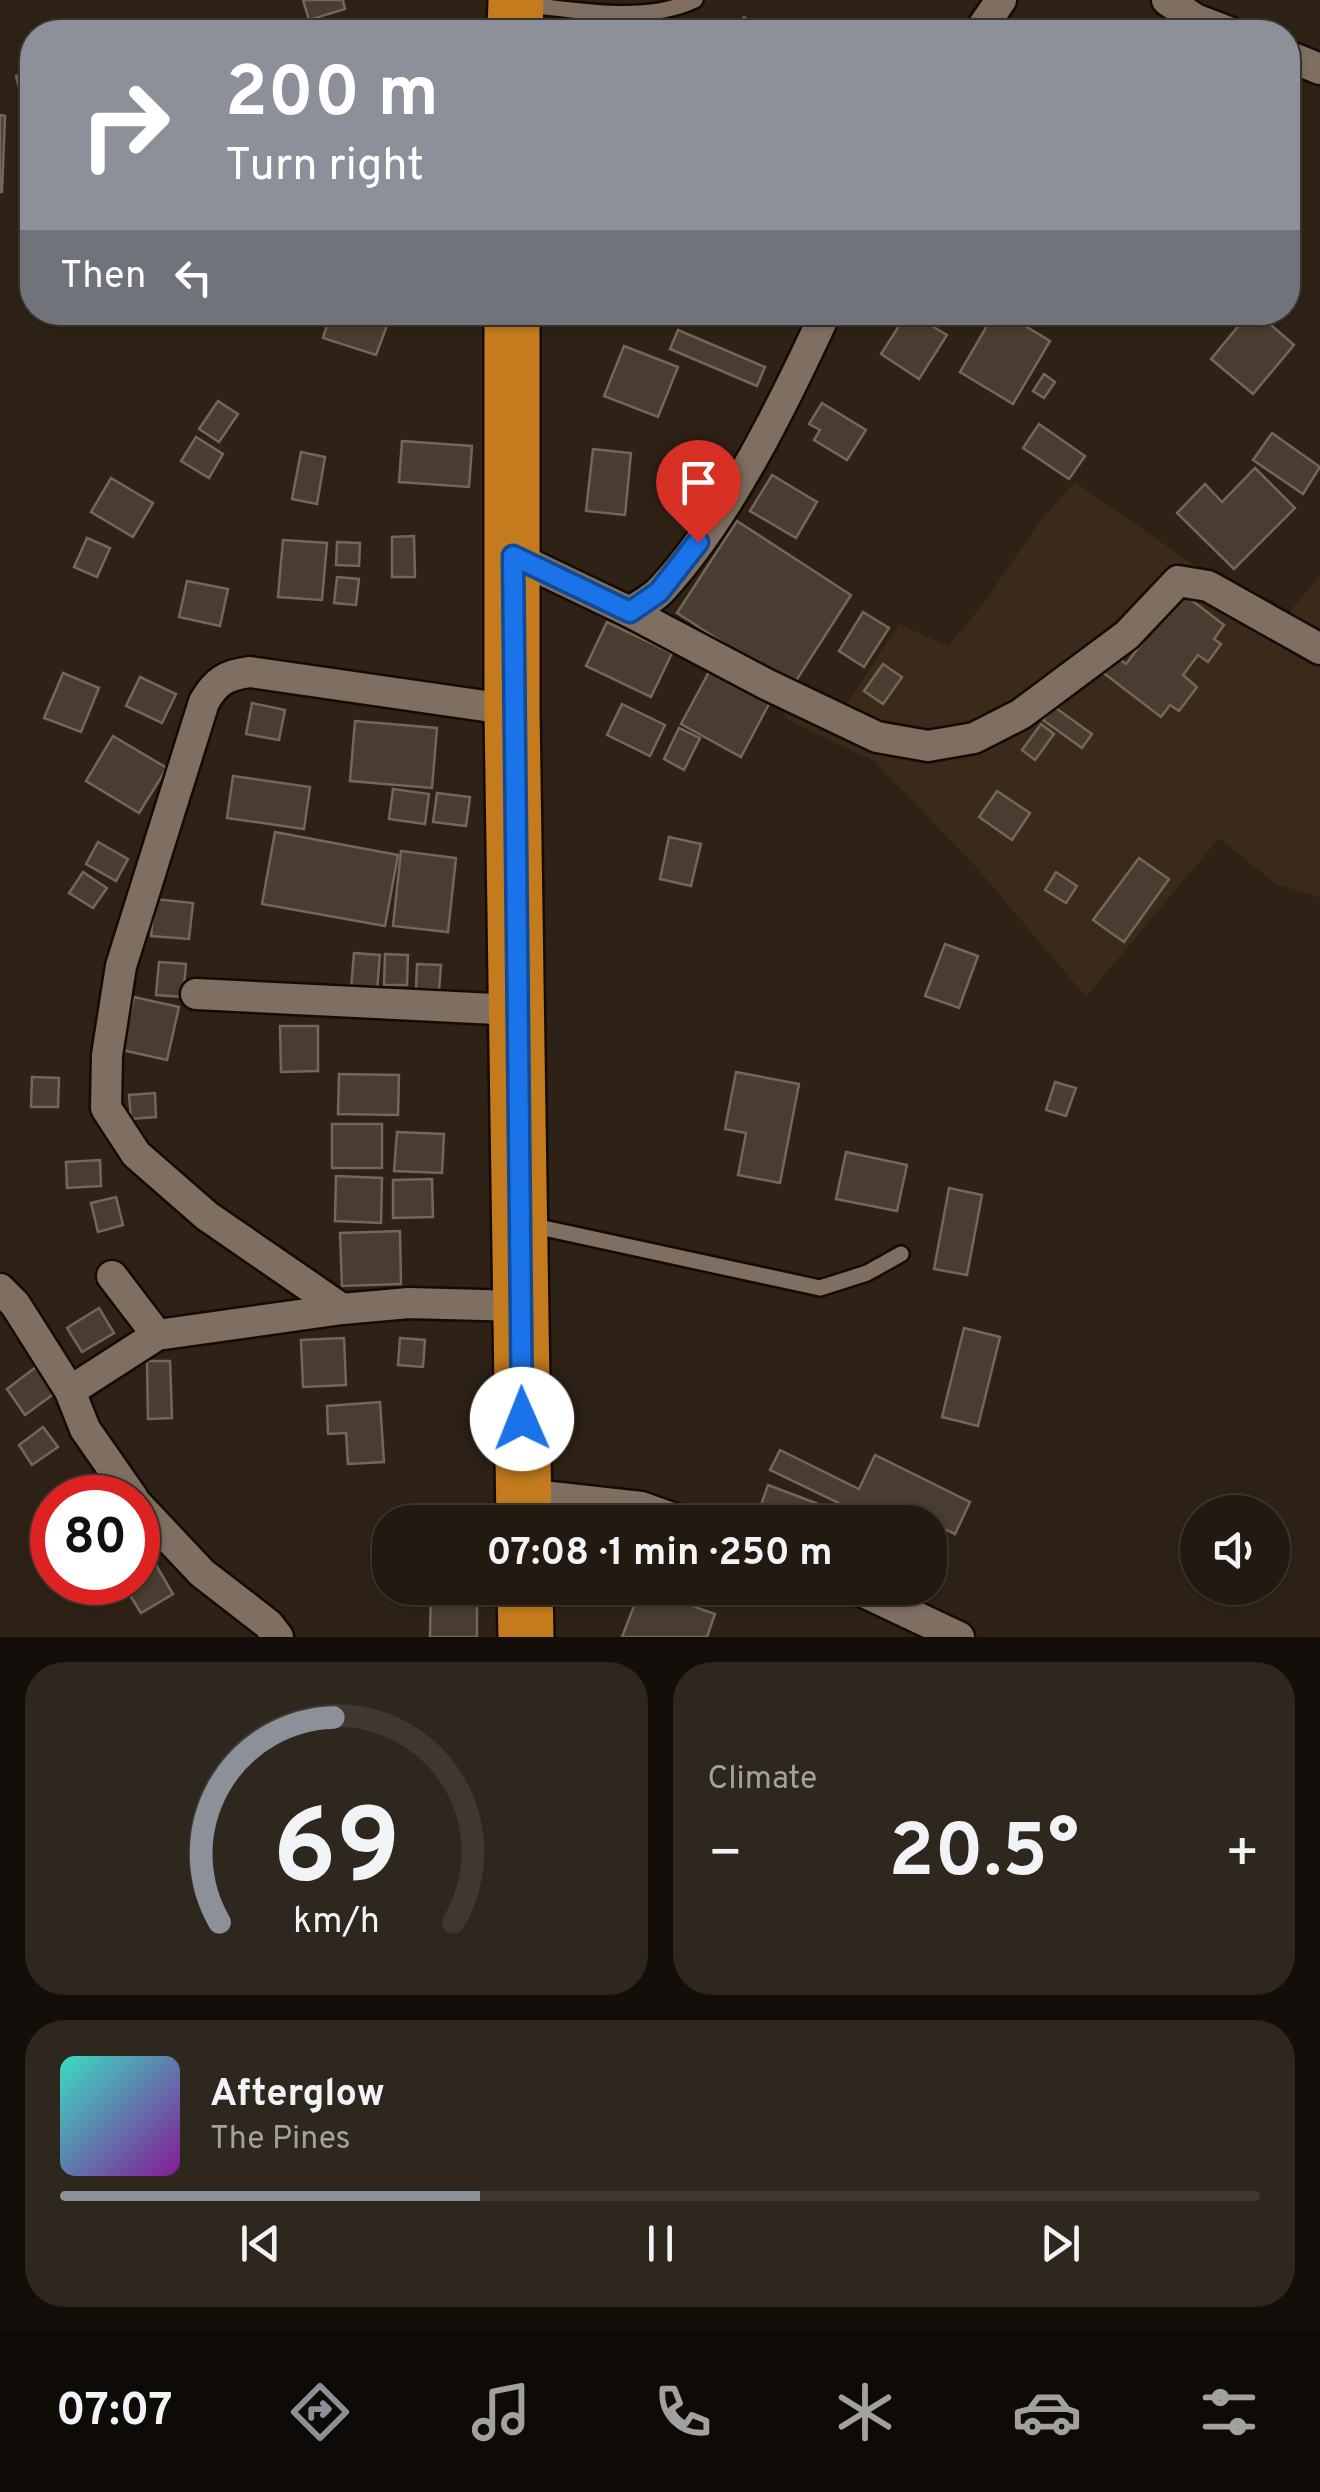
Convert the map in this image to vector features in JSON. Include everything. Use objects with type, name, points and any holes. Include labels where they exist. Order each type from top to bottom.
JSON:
[{"type":"highway","points":[[512,325],[512,710],[524,1505]]},
{"type":"highway","points":[[525,1605],[526,1637]]},
{"type":"street","points":[[1167,0],[1198,20]]},
{"type":"street","points":[[630,612],[659,592],[717,517],[820,325]]},
{"type":"street","points":[[513,556],[877,737],[928,746],[974,738],[1020,714],[1128,635],[1178,580],[1208,586],[1320,648]]},
{"type":"street","points":[[342,1309],[207,1216],[136,1154],[106,1108],[107,1055],[122,966],[204,702],[227,675],[250,672],[512,710]]},
{"type":"street","points":[[196,994],[516,1010]]},
{"type":"street","points":[[112,1276],[157,1335]]},
{"type":"street","points":[[0,1289],[15,1304],[70,1391],[85,1429],[116,1475]]},
{"type":"street","points":[[70,1391],[157,1335],[409,1303],[520,1306]]},
{"type":"street","points":[[160,1528],[202,1573],[268,1624],[278,1637]]},
{"type":"street","points":[[891,1605],[960,1637]]},
{"type":"lane","points":[[516,12],[623,14],[694,0]]},
{"type":"lane","points":[[522,1223],[820,1288],[868,1273],[901,1254]]},
{"type":"shaded area","points":[[1075,482],[1279,624],[1320,576],[1320,898],[1276,884],[1219,838],[1086,997],[976,867],[874,761],[784,718],[787,696],[842,711],[899,624],[948,646],[984,603],[1040,521]]},
{"type":"building","points":[[303,0],[343,0],[345,9],[309,20]]},
{"type":"building","points":[[0,115],[5,116],[2,192],[0,192]]},
{"type":"building","points":[[327,325],[387,325],[376,355],[323,338]]},
{"type":"building","points":[[900,325],[930,325],[947,335],[919,379],[881,354]]},
{"type":"building","points":[[987,325],[1024,325],[1050,341],[1013,404],[960,372]]},
{"type":"building","points":[[1239,325],[1271,325],[1294,345],[1253,394],[1211,359]]},
{"type":"building","points":[[678,330],[765,367],[757,386],[670,349]]},
{"type":"building","points":[[624,346],[678,367],[658,417],[604,396]]},
{"type":"building","points":[[1044,374],[1055,382],[1044,398],[1033,391]]},
{"type":"building","points":[[218,401],[238,414],[219,442],[199,429]]},
{"type":"building","points":[[822,403],[866,430],[847,460],[814,440],[820,430],[809,424]]},
{"type":"building","points":[[1039,424],[1085,456],[1069,479],[1023,448]]},
{"type":"building","points":[[1272,433],[1320,467],[1303,494],[1253,460]]},
{"type":"building","points":[[196,437],[223,454],[209,478],[181,461]]},
{"type":"building","points":[[402,441],[472,446],[469,487],[399,482]]},
{"type":"building","points":[[593,449],[631,453],[625,515],[586,511]]},
{"type":"building","points":[[301,452],[325,457],[317,504],[292,499]]},
{"type":"building","points":[[1255,468],[1295,508],[1234,569],[1177,513],[1205,484],[1222,502]]},
{"type":"building","points":[[772,475],[817,502],[796,538],[750,511]]},
{"type":"building","points":[[111,478],[153,503],[133,537],[91,512]]},
{"type":"building","points":[[737,521],[851,595],[792,687],[677,613]]},
{"type":"building","points":[[414,536],[415,577],[392,577],[392,537]]},
{"type":"building","points":[[87,538],[110,548],[97,577],[74,567]]},
{"type":"building","points":[[283,540],[327,543],[322,600],[278,597]]},
{"type":"building","points":[[337,542],[360,543],[359,566],[336,565]]},
{"type":"building","points":[[337,577],[359,579],[356,605],[334,603]]},
{"type":"building","points":[[187,581],[228,589],[220,626],[179,617]]},
{"type":"building","points":[[1181,592],[1224,625],[1214,639],[1221,644],[1208,662],[1198,655],[1183,675],[1197,687],[1179,711],[1170,705],[1161,717],[1101,671],[1114,655],[1126,664]]},
{"type":"building","points":[[863,612],[889,628],[864,667],[839,651]]},
{"type":"building","points":[[607,622],[672,653],[651,697],[586,666]]},
{"type":"building","points":[[883,664],[902,677],[883,704],[864,691]]},
{"type":"building","points":[[710,670],[770,702],[741,757],[681,724]]},
{"type":"building","points":[[63,673],[99,688],[81,732],[44,718]]},
{"type":"building","points":[[140,677],[176,694],[162,723],[126,706]]},
{"type":"building","points":[[252,703],[285,710],[279,740],[246,734]]},
{"type":"building","points":[[622,704],[665,725],[650,756],[607,735]]},
{"type":"building","points":[[1053,706],[1092,734],[1082,748],[1043,720]]},
{"type":"building","points":[[355,721],[437,728],[432,788],[350,781]]},
{"type":"building","points":[[1041,724],[1054,734],[1035,760],[1022,750]]},
{"type":"building","points":[[679,728],[700,738],[684,770],[664,759]]},
{"type":"building","points":[[113,736],[167,768],[139,813],[86,781]]},
{"type":"building","points":[[233,776],[310,787],[304,829],[227,818]]},
{"type":"building","points":[[393,789],[429,794],[425,824],[389,819]]},
{"type":"building","points":[[997,791],[1030,813],[1012,840],[979,817]]},
{"type":"building","points":[[437,793],[470,797],[466,826],[433,822]]},
{"type":"building","points":[[275,832],[398,855],[385,926],[262,904]]},
{"type":"building","points":[[669,837],[701,844],[691,886],[660,879]]},
{"type":"building","points":[[98,842],[128,859],[116,881],[86,864]]},
{"type":"building","points":[[401,851],[456,858],[448,932],[393,926]]},
{"type":"building","points":[[1139,858],[1169,879],[1124,942],[1093,920]]},
{"type":"building","points":[[83,872],[107,888],[93,908],[69,893]]},
{"type":"building","points":[[1056,872],[1077,886],[1066,903],[1045,890]]},
{"type":"building","points":[[155,899],[193,903],[189,939],[151,936]]},
{"type":"building","points":[[945,944],[978,956],[959,1008],[925,996]]},
{"type":"building","points":[[354,953],[380,955],[377,991],[351,989]]},
{"type":"building","points":[[385,954],[408,955],[407,985],[384,985]]},
{"type":"building","points":[[159,962],[186,964],[183,997],[156,995]]},
{"type":"building","points":[[417,964],[441,965],[439,990],[416,989]]},
{"type":"building","points":[[134,997],[179,1007],[167,1060],[122,1050]]},
{"type":"building","points":[[280,1026],[318,1026],[318,1071],[281,1072]]},
{"type":"building","points":[[736,1072],[799,1084],[780,1183],[738,1175],[746,1133],[725,1129]]},
{"type":"building","points":[[339,1074],[399,1075],[398,1115],[338,1114]]},
{"type":"building","points":[[32,1077],[59,1078],[58,1107],[31,1107]]},
{"type":"building","points":[[1055,1082],[1076,1088],[1066,1116],[1046,1110]]},
{"type":"building","points":[[155,1093],[156,1117],[131,1119],[129,1095]]},
{"type":"building","points":[[332,1124],[382,1124],[382,1168],[332,1168]]},
{"type":"building","points":[[397,1132],[444,1134],[442,1173],[394,1171]]},
{"type":"building","points":[[846,1152],[907,1165],[897,1211],[836,1199]]},
{"type":"building","points":[[100,1160],[101,1186],[67,1188],[66,1162]]},
{"type":"building","points":[[336,1176],[382,1178],[381,1223],[335,1221]]},
{"type":"building","points":[[432,1179],[433,1217],[393,1218],[393,1180]]},
{"type":"building","points":[[949,1188],[982,1195],[967,1275],[934,1269]]},
{"type":"building","points":[[116,1197],[123,1225],[98,1232],[91,1203]]},
{"type":"building","points":[[400,1231],[401,1284],[342,1286],[340,1233]]},
{"type":"building","points":[[99,1308],[114,1333],[82,1352],[67,1328]]},
{"type":"building","points":[[964,1328],[1000,1337],[978,1426],[942,1417]]},
{"type":"building","points":[[344,1338],[346,1385],[303,1387],[301,1340]]},
{"type":"building","points":[[400,1338],[425,1340],[423,1367],[398,1365]]},
{"type":"building","points":[[147,1361],[170,1361],[172,1418],[148,1419]]},
{"type":"building","points":[[36,1367],[55,1393],[25,1415],[7,1389]]},
{"type":"building","points":[[380,1402],[384,1462],[348,1464],[346,1433],[328,1434],[327,1406]]},
{"type":"building","points":[[43,1427],[58,1447],[32,1465],[19,1445]]},
{"type":"building","points":[[780,1450],[859,1489],[875,1455],[970,1502],[955,1534],[947,1530],[947,1505],[843,1505],[770,1470]]},
{"type":"building","points":[[768,1485],[821,1505],[761,1505]]},
{"type":"building","points":[[160,1572],[173,1594],[160,1602]]},
{"type":"building","points":[[136,1605],[154,1605],[141,1613]]},
{"type":"building","points":[[431,1605],[477,1605],[477,1637],[430,1637]]},
{"type":"building","points":[[634,1605],[689,1605],[715,1614],[707,1637],[622,1637]]},
{"type":"route","points":[[522,1419],[513,556],[630,612],[659,592],[698,542]]}]
